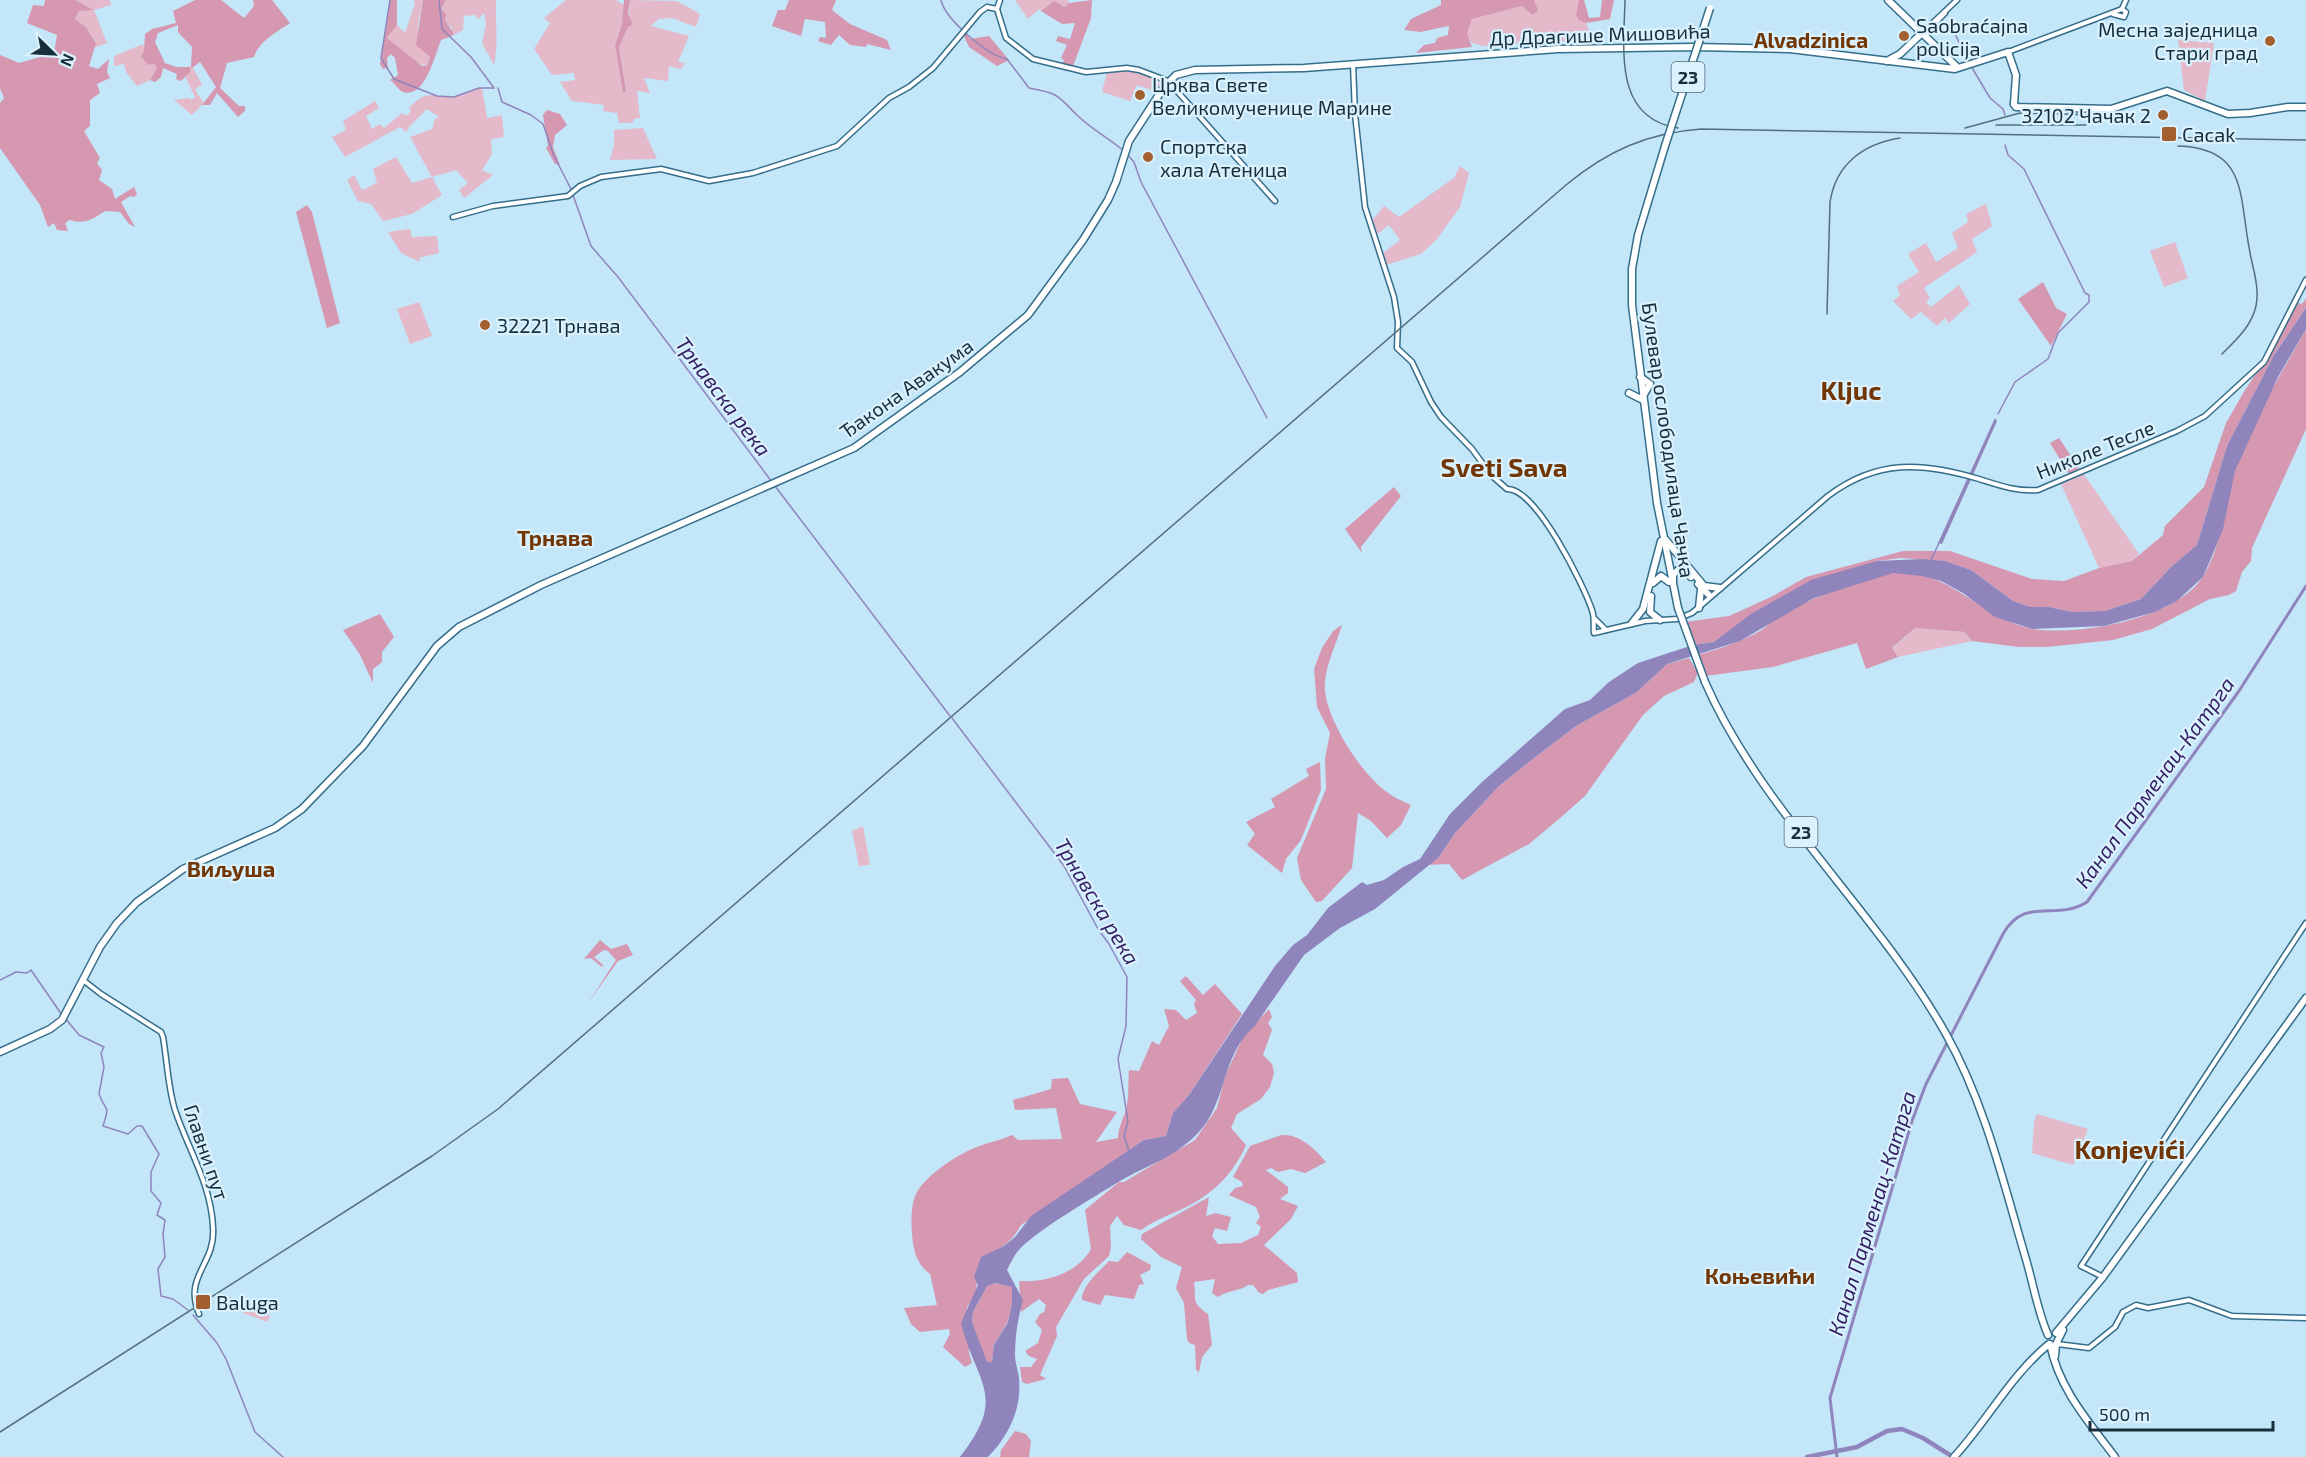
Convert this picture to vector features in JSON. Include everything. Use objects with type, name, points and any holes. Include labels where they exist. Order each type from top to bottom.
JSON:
[{"type":"main road","name":"Булевар ослободилаца Чачка","points":[[1712,0],[1642,218],[1632,278],[1632,321],[1640,377],[1650,384],[1645,388],[1643,400],[1662,534],[1678,608],[1706,682],[1729,728],[1756,770],[1905,972],[1949,1040],[1985,1120],[2039,1304],[2053,1342]]},
{"type":"main road","points":[[1888,0],[1925,35],[1941,55],[1960,68]]},
{"type":"main road","points":[[1915,28],[1916,39]]},
{"type":"main road","points":[[1887,61],[1925,35]]},
{"type":"main road","name":"Др Драгише Мишовића","points":[[1168,81],[1179,74],[1195,70],[1304,68],[1541,50],[1694,47],[1790,49],[1960,68],[2008,52]]},
{"type":"main road","points":[[1907,48],[1904,57],[1909,64]]},
{"type":"main road","points":[[2008,52],[2016,75],[2014,104],[2106,106],[2129,101],[2158,89],[2182,94],[2232,111],[2282,104],[2306,106]]},
{"type":"main road","points":[[1932,65],[1942,62],[1941,55]]},
{"type":"main road","name":"Ђакона Авакума","points":[[0,1052],[50,1029],[64,1018],[111,930],[144,896],[183,869],[275,828],[302,809],[367,742],[447,636],[484,613],[556,579],[846,452],[879,433],[1020,323],[1038,303],[1097,218],[1116,182],[1124,154],[1136,128],[1168,81]]},
{"type":"main road","points":[[1629,393],[1643,400]]},
{"type":"main road","points":[[1662,534],[1673,552],[1710,596]]},
{"type":"main road","points":[[1646,621],[1662,534]]},
{"type":"main road","points":[[1673,588],[1673,575],[1681,570],[1688,573],[1702,587],[1703,598],[1700,608]]},
{"type":"main road","points":[[1632,623],[1647,608],[1657,577],[1666,577],[1673,588]]},
{"type":"main road","points":[[1702,587],[1720,588]]},
{"type":"main road","points":[[1647,608],[1660,620]]},
{"type":"main road","points":[[1954,1457],[2001,1396],[2053,1342],[2306,998]]},
{"type":"main road","name":"23","points":[[2053,1342],[2052,1353],[2061,1380],[2076,1406],[2115,1457]]},
{"type":"main road","name":"23","points":[[2053,1342],[2061,1380]]},
{"type":"main road","points":[[1949,1457],[1967,1440]]},
{"type":"street","points":[[1000,0],[997,9],[1006,38],[1033,59],[1086,72],[1127,68],[1168,81],[1275,201]]},
{"type":"street","name":"Др Драгише Мишовића","points":[[2008,52],[2119,12],[2126,0]]},
{"type":"street","points":[[1925,35],[1955,2]]},
{"type":"street","points":[[1925,35],[1955,2]]},
{"type":"street","points":[[453,217],[493,206],[556,199],[572,193],[596,178],[661,169],[709,181],[739,176],[837,146],[889,98],[909,87],[933,68],[980,12],[989,7],[997,9]]},
{"type":"street","points":[[1353,64],[1365,207],[1394,297],[1398,322],[1396,345],[1413,362],[1431,402],[1441,417],[1472,450],[1487,471],[1507,489],[1514,488],[1523,494],[1544,520],[1572,568],[1594,618],[1606,630]]},
{"type":"street","name":"Николе Тесле","points":[[1606,630],[1632,623],[1677,619],[1692,613],[1847,482],[1879,471],[1904,466],[1932,467],[2018,490],[2045,488],[2196,422],[2264,362],[2306,280]]},
{"type":"street","points":[[1594,618],[1594,633],[1606,630]]},
{"type":"street","points":[[2103,1276],[2081,1266],[2306,923]]},
{"type":"street","name":"Главни пут","points":[[83,979],[161,1032],[164,1037],[174,1107],[201,1170],[213,1234],[211,1252],[193,1287],[198,1314]]},
{"type":"street","points":[[2053,1342],[2088,1348],[2115,1327],[2123,1312],[2136,1305],[2148,1308],[2189,1300],[2232,1316],[2306,1318]]},
{"type":"shaded area","points":[[45,0],[75,0],[94,10],[79,11],[75,19],[86,27],[96,43],[89,66],[98,69],[109,59],[107,72],[110,78],[97,84],[100,93],[90,100],[90,126],[84,131],[100,158],[97,163],[102,170],[99,180],[112,189],[115,199],[134,187],[137,194],[121,202],[135,227],[129,224],[120,212],[105,211],[92,219],[70,220],[65,223],[68,231],[57,230],[54,223],[48,227],[40,205],[0,148],[0,103],[4,98],[0,88],[0,55],[19,63],[54,53],[57,35],[27,23],[33,5],[44,6]]},
{"type":"shaded area","points":[[75,0],[110,0],[111,5],[94,10],[107,43],[93,48],[96,42],[86,27],[75,19],[79,11],[93,9]]},
{"type":"shaded area","points":[[195,0],[221,0],[244,18],[254,6],[253,0],[272,0],[290,23],[264,42],[254,57],[227,63],[220,88],[239,106],[245,106],[245,111],[238,117],[217,93],[210,105],[202,105],[216,87],[200,62],[192,68],[192,47],[178,32],[178,25],[158,33],[155,42],[165,63],[176,67],[190,67],[190,72],[181,81],[176,79],[177,74],[163,68],[161,77],[155,82],[150,80],[157,68],[154,64],[148,65],[141,56],[144,51],[145,34],[152,29],[176,23],[173,11]]},
{"type":"shaded area","points":[[390,0],[397,0],[397,25],[387,38],[422,66],[427,66],[430,57],[416,45],[423,0],[446,0],[441,9],[446,14],[445,21],[453,32],[452,36],[441,40],[423,83],[411,92],[401,91],[390,80],[398,75],[395,58],[391,54],[387,58],[388,68],[383,69],[380,64]]},
{"type":"shaded area","points":[[414,0],[423,0],[418,38],[420,45],[430,57],[427,66],[417,63],[387,38],[397,25],[405,33],[415,4]]},
{"type":"shaded area","points":[[446,0],[496,0],[497,40],[494,65],[482,43],[486,24],[484,13],[478,19],[475,15],[464,16],[463,30],[452,36],[452,28],[446,23],[441,9]]},
{"type":"shaded area","points":[[566,0],[616,0],[624,5],[622,24],[615,45],[623,92],[626,90],[619,47],[628,27],[630,0],[677,1],[700,14],[696,27],[672,18],[659,19],[651,26],[689,36],[678,62],[685,63],[681,69],[669,66],[668,81],[644,78],[650,93],[637,91],[640,118],[634,119],[633,123],[619,123],[617,113],[603,111],[604,105],[572,101],[560,82],[575,80],[574,73],[552,75],[534,49],[550,23],[544,18]]},
{"type":"shaded area","points":[[624,0],[630,0],[628,14],[633,24],[628,27],[619,47],[626,91],[623,93],[615,45],[622,24]]},
{"type":"shaded area","points":[[789,0],[836,0],[832,10],[850,24],[887,40],[891,50],[867,44],[866,47],[850,45],[839,35],[831,45],[818,41],[820,37],[826,38],[825,22],[805,19],[801,36],[772,26],[778,10],[785,10]]},
{"type":"shaded area","points":[[1015,0],[1068,0],[1069,3],[1065,7],[1054,1],[1041,11],[1039,9],[1028,19]]},
{"type":"shaded area","points":[[1092,0],[1091,18],[1072,69],[1062,65],[1064,60],[1061,58],[1067,45],[1056,41],[1058,36],[1070,39],[1075,23],[1062,24],[1041,11],[1054,1],[1065,7],[1069,3]]},
{"type":"shaded area","points":[[1441,0],[1534,0],[1538,10],[1533,15],[1522,6],[1472,19],[1467,33],[1472,47],[1416,53],[1424,45],[1435,43],[1437,38],[1448,35],[1449,26],[1420,32],[1404,30],[1411,19],[1441,5]]},
{"type":"shaded area","points":[[1534,0],[1579,0],[1579,20],[1586,23],[1589,31],[1582,31],[1581,40],[1483,46],[1472,43],[1466,33],[1472,19],[1522,6],[1537,10]]},
{"type":"shaded area","points":[[1579,0],[1584,0],[1589,18],[1600,17],[1602,0],[1614,0],[1610,19],[1586,23],[1579,20],[1576,15]]},
{"type":"shaded area","points":[[964,29],[970,39],[989,36],[1009,60],[997,66],[969,47],[962,32]]},
{"type":"shaded area","points":[[2178,40],[2214,43],[2205,101],[2184,90]]},
{"type":"shaded area","points":[[143,44],[148,65],[154,64],[157,68],[150,80],[137,86],[126,72],[124,64],[114,66],[114,56]]},
{"type":"shaded area","points":[[191,65],[202,84],[195,90],[204,103],[192,115],[174,100],[189,98],[191,100],[195,97],[186,78]]},
{"type":"shaded area","points":[[1135,70],[1163,83],[1157,92],[1137,85],[1130,101],[1102,92],[1107,72]]},
{"type":"shaded area","points":[[482,88],[487,118],[502,115],[504,137],[491,139],[492,154],[482,170],[493,175],[464,198],[459,190],[468,183],[456,170],[432,177],[410,137],[432,129],[435,119],[439,117],[427,109],[406,132],[400,127],[345,157],[332,137],[346,130],[343,121],[375,101],[379,108],[366,116],[372,129],[380,124],[384,128],[402,113],[407,116],[411,110],[409,108],[424,96],[455,97]]},
{"type":"shaded area","points":[[547,110],[560,114],[567,125],[555,135],[553,147],[560,165],[555,164],[546,148],[548,146],[543,115]]},
{"type":"shaded area","points":[[643,128],[657,159],[610,160],[614,145],[614,130]]},
{"type":"shaded area","points":[[396,157],[412,183],[432,177],[442,195],[412,214],[383,221],[371,204],[358,201],[347,180],[354,175],[362,190],[377,183],[373,169]]},
{"type":"shaded area","points":[[1460,166],[1469,173],[1460,207],[1437,239],[1421,254],[1386,265],[1383,253],[1400,240],[1389,225],[1375,236],[1371,222],[1384,206],[1399,217],[1454,178]]},
{"type":"shaded area","points":[[1986,204],[1992,226],[1972,239],[1977,252],[1924,288],[1930,298],[1926,302],[1931,307],[1959,285],[1970,304],[1949,323],[1945,318],[1937,326],[1921,312],[1911,319],[1893,301],[1900,295],[1897,286],[1919,272],[1908,254],[1926,243],[1936,262],[1958,248],[1952,233],[1968,222],[1966,214]]},
{"type":"shaded area","points":[[307,205],[312,212],[340,323],[327,328],[296,212]]},
{"type":"shaded area","points":[[410,229],[412,237],[437,236],[439,253],[419,258],[420,262],[401,253],[388,232]]},
{"type":"shaded area","points":[[2175,242],[2188,278],[2164,287],[2150,251]]},
{"type":"shaded area","points":[[2043,282],[2056,308],[2067,314],[2051,346],[2018,299]]},
{"type":"shaded area","points":[[2306,298],[2306,308],[2274,355],[2227,446],[2197,545],[2171,567],[2141,599],[2105,611],[2072,612],[2049,607],[2030,607],[2013,601],[1971,570],[1945,561],[1901,558],[1877,561],[1762,608],[1714,642],[1693,645],[1685,622],[1729,616],[1773,596],[1806,577],[1903,551],[1950,551],[2032,579],[2064,581],[2099,568],[2132,561],[2163,535],[2165,526],[2204,487],[2226,423],[2275,345],[2296,302],[2302,304]]},
{"type":"shaded area","points":[[419,302],[432,336],[410,344],[397,309]]},
{"type":"shaded area","points":[[2306,308],[2306,329],[2278,377],[2235,471],[2223,529],[2203,577],[2177,601],[2155,612],[2104,626],[2032,629],[1995,617],[1963,593],[1941,581],[1922,576],[1893,573],[1814,598],[1740,641],[1667,664],[1637,692],[1576,726],[1499,786],[1455,833],[1439,857],[1375,909],[1340,928],[1304,955],[1235,1051],[1214,1109],[1197,1134],[1169,1156],[1120,1181],[1066,1214],[1018,1251],[1007,1270],[1023,1300],[1016,1341],[1015,1358],[1019,1389],[1016,1411],[1008,1431],[988,1457],[960,1457],[983,1419],[986,1404],[980,1377],[961,1323],[978,1285],[974,1277],[981,1257],[1004,1246],[1015,1237],[1031,1216],[1144,1140],[1166,1136],[1173,1113],[1189,1095],[1275,966],[1293,945],[1307,935],[1328,908],[1362,882],[1367,885],[1384,880],[1420,859],[1450,814],[1481,783],[1565,709],[1590,700],[1609,682],[1638,663],[1693,645],[1714,642],[1751,614],[1811,580],[1877,561],[1923,559],[1945,561],[1971,570],[2013,601],[2030,607],[2049,607],[2072,612],[2105,611],[2141,599],[2171,567],[2197,545],[2227,446],[2274,355]],"holes":[[[996,1283],[1012,1287],[1012,1303],[1008,1322],[994,1345],[992,1362],[987,1362],[972,1322],[973,1312],[987,1286]]]},
{"type":"shaded area","points":[[2306,329],[2306,429],[2252,548],[2251,561],[2242,572],[2236,591],[2210,599],[2152,629],[2113,640],[2047,647],[2019,647],[1972,641],[1965,632],[1915,628],[1892,648],[1898,657],[1866,669],[1857,643],[1773,667],[1705,676],[1697,655],[1752,635],[1782,614],[1821,596],[1865,579],[1892,573],[1912,573],[1948,585],[1997,615],[2015,624],[2033,629],[2076,630],[2101,627],[2151,613],[2173,603],[2191,590],[2204,575],[2215,550],[2231,484],[2249,434]]},
{"type":"shaded area","points":[[1995,418],[1997,421],[1942,544],[1938,543]]},
{"type":"shaded area","points":[[2059,438],[2079,468],[2069,474],[2050,443]]},
{"type":"shaded area","points":[[2083,473],[2139,554],[2132,561],[2099,568],[2061,484]]},
{"type":"shaded area","points":[[1394,487],[1401,496],[1361,547],[1362,553],[1345,529]]},
{"type":"shaded area","points":[[380,614],[394,637],[382,652],[382,662],[373,669],[373,683],[359,653],[343,630]]},
{"type":"shaded area","points":[[1342,625],[1328,666],[1325,683],[1332,717],[1348,747],[1367,773],[1390,794],[1411,805],[1401,825],[1387,838],[1371,821],[1358,813],[1352,868],[1322,901],[1316,902],[1301,880],[1297,858],[1326,789],[1325,759],[1330,733],[1317,707],[1314,669],[1322,648],[1333,631]]},
{"type":"shaded area","points":[[1915,628],[1965,632],[1972,641],[1898,657],[1892,649]]},
{"type":"shaded area","points":[[1689,658],[1698,673],[1694,682],[1664,696],[1643,715],[1585,796],[1529,844],[1462,880],[1449,864],[1425,865],[1439,857],[1455,833],[1499,786],[1534,758],[1576,726],[1637,692],[1667,664]]},
{"type":"shaded area","points":[[1320,762],[1321,790],[1301,840],[1286,859],[1282,873],[1247,845],[1255,834],[1246,822],[1275,807],[1271,799],[1309,776],[1306,769]]},
{"type":"shaded area","points":[[863,826],[870,865],[859,866],[852,831]]},
{"type":"shaded area","points":[[600,940],[611,949],[627,944],[633,955],[618,961],[588,1003],[616,960],[604,950],[594,957],[603,965],[602,967],[591,958],[584,959]]},
{"type":"shaded area","points":[[1186,976],[1203,995],[1215,984],[1242,1014],[1189,1095],[1173,1113],[1166,1136],[1144,1140],[1021,1225],[1004,1245],[981,1257],[975,1296],[967,1307],[969,1353],[972,1363],[965,1367],[943,1347],[950,1334],[949,1329],[920,1332],[911,1324],[904,1308],[937,1305],[930,1274],[918,1261],[913,1245],[912,1212],[917,1192],[927,1179],[942,1167],[977,1147],[1012,1135],[1018,1140],[1062,1139],[1056,1108],[1015,1110],[1013,1100],[1051,1089],[1052,1079],[1068,1078],[1080,1104],[1117,1112],[1096,1142],[1118,1138],[1127,1105],[1129,1070],[1139,1071],[1152,1041],[1159,1045],[1169,1026],[1164,1009],[1176,1010],[1186,1020],[1197,1013],[1194,1004],[1196,1000],[1180,981]]},
{"type":"shaded area","points":[[1269,1009],[1272,1017],[1268,1023],[1272,1030],[1263,1055],[1272,1064],[1274,1073],[1270,1087],[1261,1099],[1237,1114],[1231,1128],[1246,1145],[1236,1164],[1208,1194],[1141,1230],[1124,1225],[1117,1216],[1110,1226],[1109,1256],[1084,1279],[1056,1327],[1057,1336],[1040,1375],[1046,1379],[1027,1384],[1022,1382],[1020,1367],[1031,1367],[1037,1359],[1029,1356],[1025,1351],[1038,1343],[1042,1330],[1035,1322],[1044,1312],[1046,1305],[1039,1299],[1021,1312],[1019,1281],[1050,1278],[1078,1264],[1091,1249],[1085,1210],[1119,1182],[1124,1182],[1195,1140],[1217,1108],[1225,1076],[1244,1035]]},
{"type":"shaded area","points":[[2037,1114],[2088,1129],[2073,1165],[2032,1153],[2034,1122]]},
{"type":"shaded area","points":[[1281,1135],[1300,1139],[1326,1162],[1305,1173],[1291,1169],[1278,1172],[1271,1168],[1266,1170],[1288,1187],[1288,1193],[1280,1199],[1298,1206],[1291,1219],[1264,1245],[1297,1273],[1298,1282],[1268,1290],[1263,1294],[1259,1293],[1253,1285],[1248,1285],[1218,1297],[1212,1293],[1215,1279],[1194,1282],[1196,1303],[1208,1314],[1212,1345],[1202,1357],[1199,1372],[1196,1370],[1195,1345],[1189,1343],[1187,1339],[1184,1303],[1176,1288],[1182,1267],[1161,1257],[1141,1239],[1142,1234],[1209,1197],[1206,1216],[1215,1213],[1231,1217],[1227,1231],[1215,1228],[1212,1236],[1218,1244],[1241,1243],[1258,1235],[1261,1227],[1256,1223],[1260,1217],[1256,1207],[1229,1195],[1235,1188],[1243,1186],[1242,1182],[1233,1177],[1250,1146]]},
{"type":"shaded area","points":[[1127,1252],[1151,1265],[1150,1270],[1140,1275],[1144,1284],[1139,1285],[1134,1299],[1105,1295],[1100,1305],[1082,1300],[1085,1289],[1096,1274],[1109,1261],[1118,1262]]},
{"type":"shaded area","points":[[996,1283],[1012,1287],[1012,1303],[1008,1321],[994,1345],[992,1362],[986,1362],[972,1322],[973,1312],[987,1286]]},
{"type":"shaded area","points":[[229,1297],[261,1306],[270,1317],[267,1322],[217,1303]]},
{"type":"shaded area","points":[[1015,1431],[1026,1434],[1031,1441],[1029,1457],[1000,1457],[1001,1450]]},
{"type":"waterway","points":[[390,0],[381,58],[394,79],[437,96],[454,97],[479,88],[494,88]]},
{"type":"waterway","name":"Трнавска река","points":[[439,0],[442,29],[471,57],[494,88]]},
{"type":"waterway","points":[[941,0],[950,17],[968,36],[989,51],[1007,59],[1029,88],[1054,94],[1084,122],[1124,151]]},
{"type":"waterway","points":[[1951,26],[1969,62]]},
{"type":"waterway","points":[[1971,66],[1990,98],[2003,109],[2005,115]]},
{"type":"waterway","name":"Трнавска река","points":[[498,88],[502,102],[531,115],[543,124],[554,156],[572,191]]},
{"type":"waterway","points":[[1998,414],[2015,382],[2048,359],[2058,333],[2089,302],[2089,295],[2085,293],[2024,169],[2008,155],[2005,145]]},
{"type":"waterway","points":[[1127,154],[1134,162],[1141,182],[1267,418]]},
{"type":"waterway","name":"Трнавска река","points":[[573,195],[591,246],[618,277],[772,482]]},
{"type":"waterway","name":"Трнавска река","points":[[775,486],[950,716]]},
{"type":"waterway","points":[[1931,560],[1939,543]]},
{"type":"waterway","name":"Канал Парменац-Катрга","points":[[1837,1457],[1830,1398],[1912,1121],[1926,1084],[2003,934],[2021,915],[2075,908],[2087,902],[2239,691],[2306,586]]},
{"type":"waterway","name":"Трнавска река","points":[[952,718],[1064,866],[1127,977],[1126,1026],[1118,1059],[1128,1121],[1124,1136],[1129,1151]]},
{"type":"waterway","points":[[0,980],[16,972],[27,973],[31,970],[62,1015]]},
{"type":"waterway","points":[[65,1018],[79,1035],[104,1047],[101,1053],[104,1067],[99,1094],[107,1109],[103,1126],[128,1134],[137,1126],[142,1126],[159,1154],[151,1172],[151,1191],[161,1203],[157,1215],[165,1220],[163,1234],[165,1257],[158,1269],[161,1296],[173,1299],[188,1310]]},
{"type":"waterway","points":[[193,1315],[217,1343],[226,1359],[255,1432],[283,1457]]},
{"type":"waterway","points":[[1807,1457],[1857,1447],[1887,1431],[1902,1429],[1923,1438],[1953,1457]]},
{"type":"railway","points":[[1625,0],[1624,59],[1632,96],[1642,111],[1657,122],[1678,128]]},
{"type":"railway","points":[[1965,128],[2020,113],[2098,115]]},
{"type":"railway","points":[[1996,125],[2086,125]]},
{"type":"railway","points":[[0,1432],[432,1156],[498,1109],[1566,185],[1612,153],[1663,135],[1701,129],[2306,140]]},
{"type":"railway","points":[[1827,314],[1830,202],[1833,189],[1838,177],[1853,158],[1874,145],[1900,138]]},
{"type":"railway","points":[[2178,146],[2200,149],[2217,155],[2236,177],[2240,192],[2257,299],[2254,314],[2247,327],[2222,354]]},
{"type":"place","name":"Saobraćajna policija","points":[[1904,36]]},
{"type":"place","name":"Месна заједница Стари град","points":[[2270,41]]},
{"type":"place","name":"Црква Свете Великомученице Марине","points":[[1140,95]]},
{"type":"place","name":"32102 Чачак 2","points":[[2163,115]]},
{"type":"place","name":"Cacak","points":[[2169,134]]},
{"type":"place","name":"Спортска хала Атеница","points":[[1148,157]]},
{"type":"place","name":"32221 Трнава","points":[[485,325]]},
{"type":"place","name":"Baluga","points":[[203,1302]]},
{"type":"district","name":"Alvadzinica","points":[[1811,39]]},
{"type":"district","name":"Kljuc","points":[[1851,389]]},
{"type":"district","name":"Sveti Sava","points":[[1504,466]]},
{"type":"district","name":"Трнава","points":[[555,537]]},
{"type":"district","name":"Виљуша","points":[[231,868]]},
{"type":"district","name":"Konjevići","points":[[2130,1148]]},
{"type":"district","name":"Коњевићи","points":[[1760,1275]]}]
